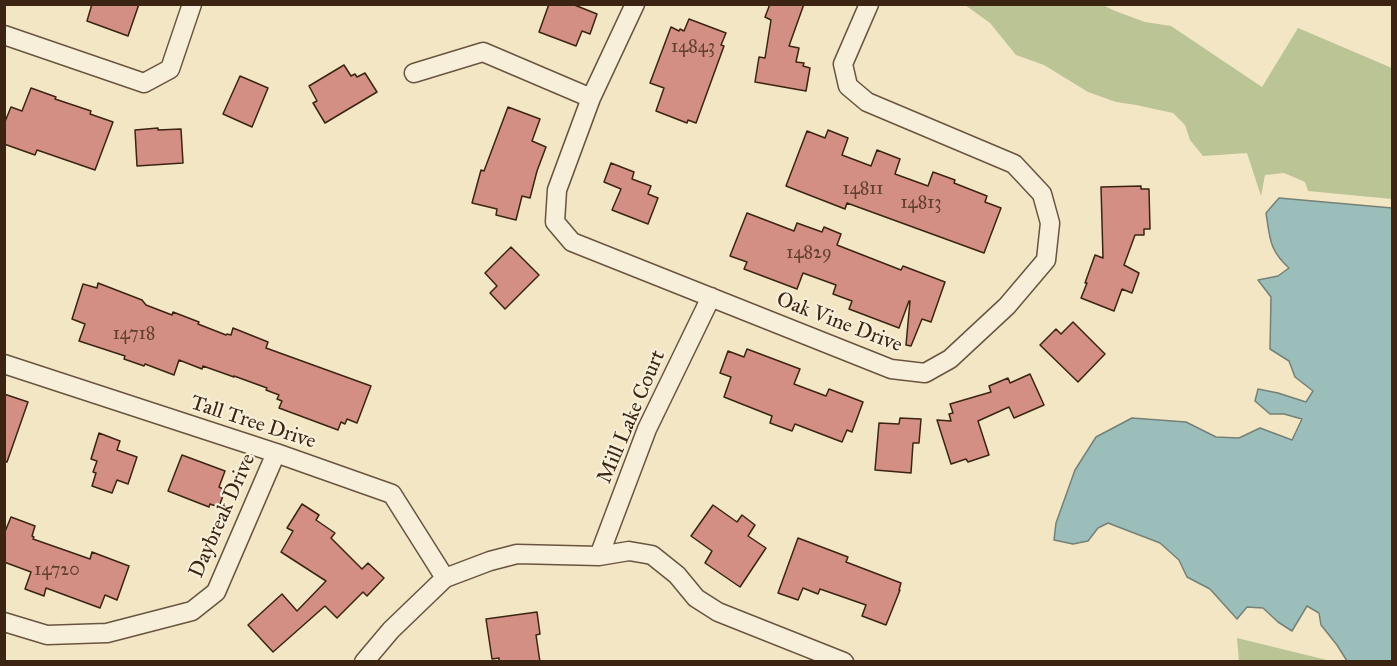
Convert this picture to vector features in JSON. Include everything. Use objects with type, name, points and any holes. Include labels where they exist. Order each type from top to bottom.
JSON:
[{"type":"street","points":[[4,35],[144,83],[170,69],[192,4]]},
{"type":"street","name":"Oak Vine Drive","points":[[635,4],[591,98],[557,190],[555,222],[572,242],[891,369],[925,373],[950,359],[1007,306],[1046,260],[1050,223],[1042,194],[1014,164],[867,102],[848,86],[843,64],[869,4]]},
{"type":"street","points":[[414,73],[483,52],[591,98]]},
{"type":"street","name":"Mill Lake Court","points":[[599,556],[647,429],[711,297]]},
{"type":"street","name":"Tall Tree Drive","points":[[4,364],[276,453],[392,494],[445,578]]},
{"type":"street","name":"Daybreak Drive","points":[[4,622],[47,636],[107,633],[192,611],[216,592],[276,453]]},
{"type":"street","points":[[364,662],[391,630],[445,578],[490,561],[517,554],[599,556],[629,551],[652,555],[677,575],[696,598],[718,612],[844,662]]},
{"type":"green space","points":[[965,5],[1103,5],[1145,22],[1171,26],[1262,87],[1298,28],[1392,68],[1392,199],[1308,191],[1305,182],[1284,173],[1265,175],[1261,196],[1247,153],[1203,156],[1190,140],[1185,125],[1173,113],[1116,102],[1088,92],[1044,65],[1016,55],[990,23]]},
{"type":"green space","points":[[1237,638],[1331,661],[1239,661]]},
{"type":"water","points":[[1279,198],[1392,208],[1392,661],[1347,661],[1321,625],[1319,613],[1307,606],[1292,631],[1263,608],[1247,607],[1237,619],[1210,589],[1187,577],[1179,560],[1160,543],[1108,523],[1098,528],[1088,541],[1073,544],[1054,540],[1056,523],[1075,470],[1096,437],[1132,418],[1186,422],[1216,437],[1239,438],[1260,428],[1292,440],[1302,419],[1284,414],[1270,414],[1255,401],[1258,389],[1306,402],[1313,391],[1295,377],[1289,361],[1270,349],[1271,297],[1258,280],[1278,276],[1289,268],[1274,249],[1266,213]]},
{"type":"building","points":[[92,4],[139,4],[128,36],[87,21]]},
{"type":"building","points":[[549,4],[572,4],[597,14],[590,34],[582,31],[576,46],[539,32]]},
{"type":"building","points":[[770,4],[804,4],[789,46],[799,48],[796,62],[804,63],[803,66],[810,68],[806,91],[755,82],[759,57],[765,58],[771,20],[765,17]]},
{"type":"building","points":[[689,19],[726,33],[721,45],[724,46],[696,123],[688,120],[687,123],[656,111],[664,88],[650,83],[671,27],[684,31]]},
{"type":"building","points":[[344,65],[351,76],[355,74],[357,77],[365,73],[377,92],[325,123],[313,103],[317,101],[309,86]]},
{"type":"building","points":[[240,76],[268,88],[252,127],[223,114]]},
{"type":"building","points":[[31,88],[113,122],[95,170],[37,150],[35,155],[4,144],[4,124],[11,107],[22,111]]},
{"type":"building","points":[[508,107],[540,119],[532,141],[546,147],[530,198],[522,196],[516,220],[496,215],[497,209],[472,203],[481,170],[484,171]]},
{"type":"building","points":[[158,128],[158,130],[181,129],[183,163],[137,166],[135,130]]},
{"type":"building","points":[[828,130],[848,138],[842,155],[871,166],[877,150],[900,159],[895,174],[928,186],[933,172],[987,196],[985,202],[1001,208],[984,253],[847,203],[845,209],[786,186],[807,131],[825,138]]},
{"type":"building","points":[[611,163],[634,172],[632,179],[651,186],[648,194],[658,198],[648,224],[612,210],[621,189],[604,182]]},
{"type":"building","points":[[1141,186],[1141,189],[1149,189],[1150,229],[1144,229],[1144,235],[1135,235],[1124,265],[1139,273],[1132,293],[1122,289],[1114,311],[1081,298],[1095,255],[1103,258],[1101,187]]},
{"type":"building","points":[[747,213],[794,231],[797,223],[822,232],[824,227],[841,234],[837,245],[901,270],[903,266],[945,282],[931,322],[922,319],[911,346],[906,345],[910,301],[899,328],[849,309],[852,301],[833,294],[836,285],[803,273],[797,289],[744,269],[747,262],[730,256]]},
{"type":"building","points":[[511,247],[539,275],[505,309],[490,293],[497,286],[485,273]]},
{"type":"building","points":[[98,283],[142,300],[146,305],[172,315],[173,312],[226,335],[231,335],[233,328],[268,342],[266,348],[371,386],[357,423],[347,419],[345,424],[341,422],[338,430],[279,408],[282,401],[277,399],[279,395],[234,376],[203,366],[202,369],[179,360],[174,375],[79,341],[85,324],[72,319],[83,284],[97,288]]},
{"type":"building","points":[[1073,322],[1105,354],[1078,382],[1040,345],[1056,329],[1061,334]]},
{"type":"building","points":[[747,349],[800,369],[794,384],[826,396],[829,389],[863,402],[852,432],[847,430],[842,442],[795,424],[792,431],[770,423],[772,416],[724,397],[731,377],[720,373],[728,351],[744,357]]},
{"type":"building","points":[[1030,374],[1044,405],[1014,418],[1009,407],[978,421],[989,455],[968,462],[966,459],[951,464],[937,420],[951,421],[949,414],[953,413],[950,404],[991,392],[989,386],[1008,378],[1010,383]]},
{"type":"building","points":[[4,394],[28,402],[7,462],[4,461]]},
{"type":"building","points":[[900,418],[921,419],[919,443],[913,443],[911,473],[875,470],[879,423],[899,424]]},
{"type":"building","points":[[99,433],[120,441],[117,450],[137,457],[128,484],[117,480],[112,493],[92,486],[97,461],[91,459]]},
{"type":"building","points":[[182,455],[225,471],[219,487],[225,490],[219,507],[210,504],[209,507],[168,491]]},
{"type":"building","points":[[302,504],[319,515],[316,520],[335,533],[331,538],[362,569],[368,563],[384,578],[367,596],[363,592],[337,618],[325,606],[273,652],[248,625],[282,594],[297,611],[326,581],[281,552],[293,531],[287,528]]},
{"type":"building","points":[[713,505],[737,522],[742,515],[755,525],[748,536],[766,548],[740,587],[705,563],[712,551],[691,536]]},
{"type":"building","points":[[11,517],[35,526],[33,539],[90,559],[92,552],[129,566],[117,600],[105,595],[100,608],[46,588],[44,596],[25,589],[31,572],[4,562],[4,534]]},
{"type":"building","points":[[798,538],[848,557],[846,562],[901,583],[886,625],[862,616],[866,605],[820,589],[818,594],[803,588],[798,600],[778,593]]},
{"type":"building","points":[[537,612],[540,634],[536,635],[540,662],[499,662],[499,658],[492,659],[486,619]]}]
